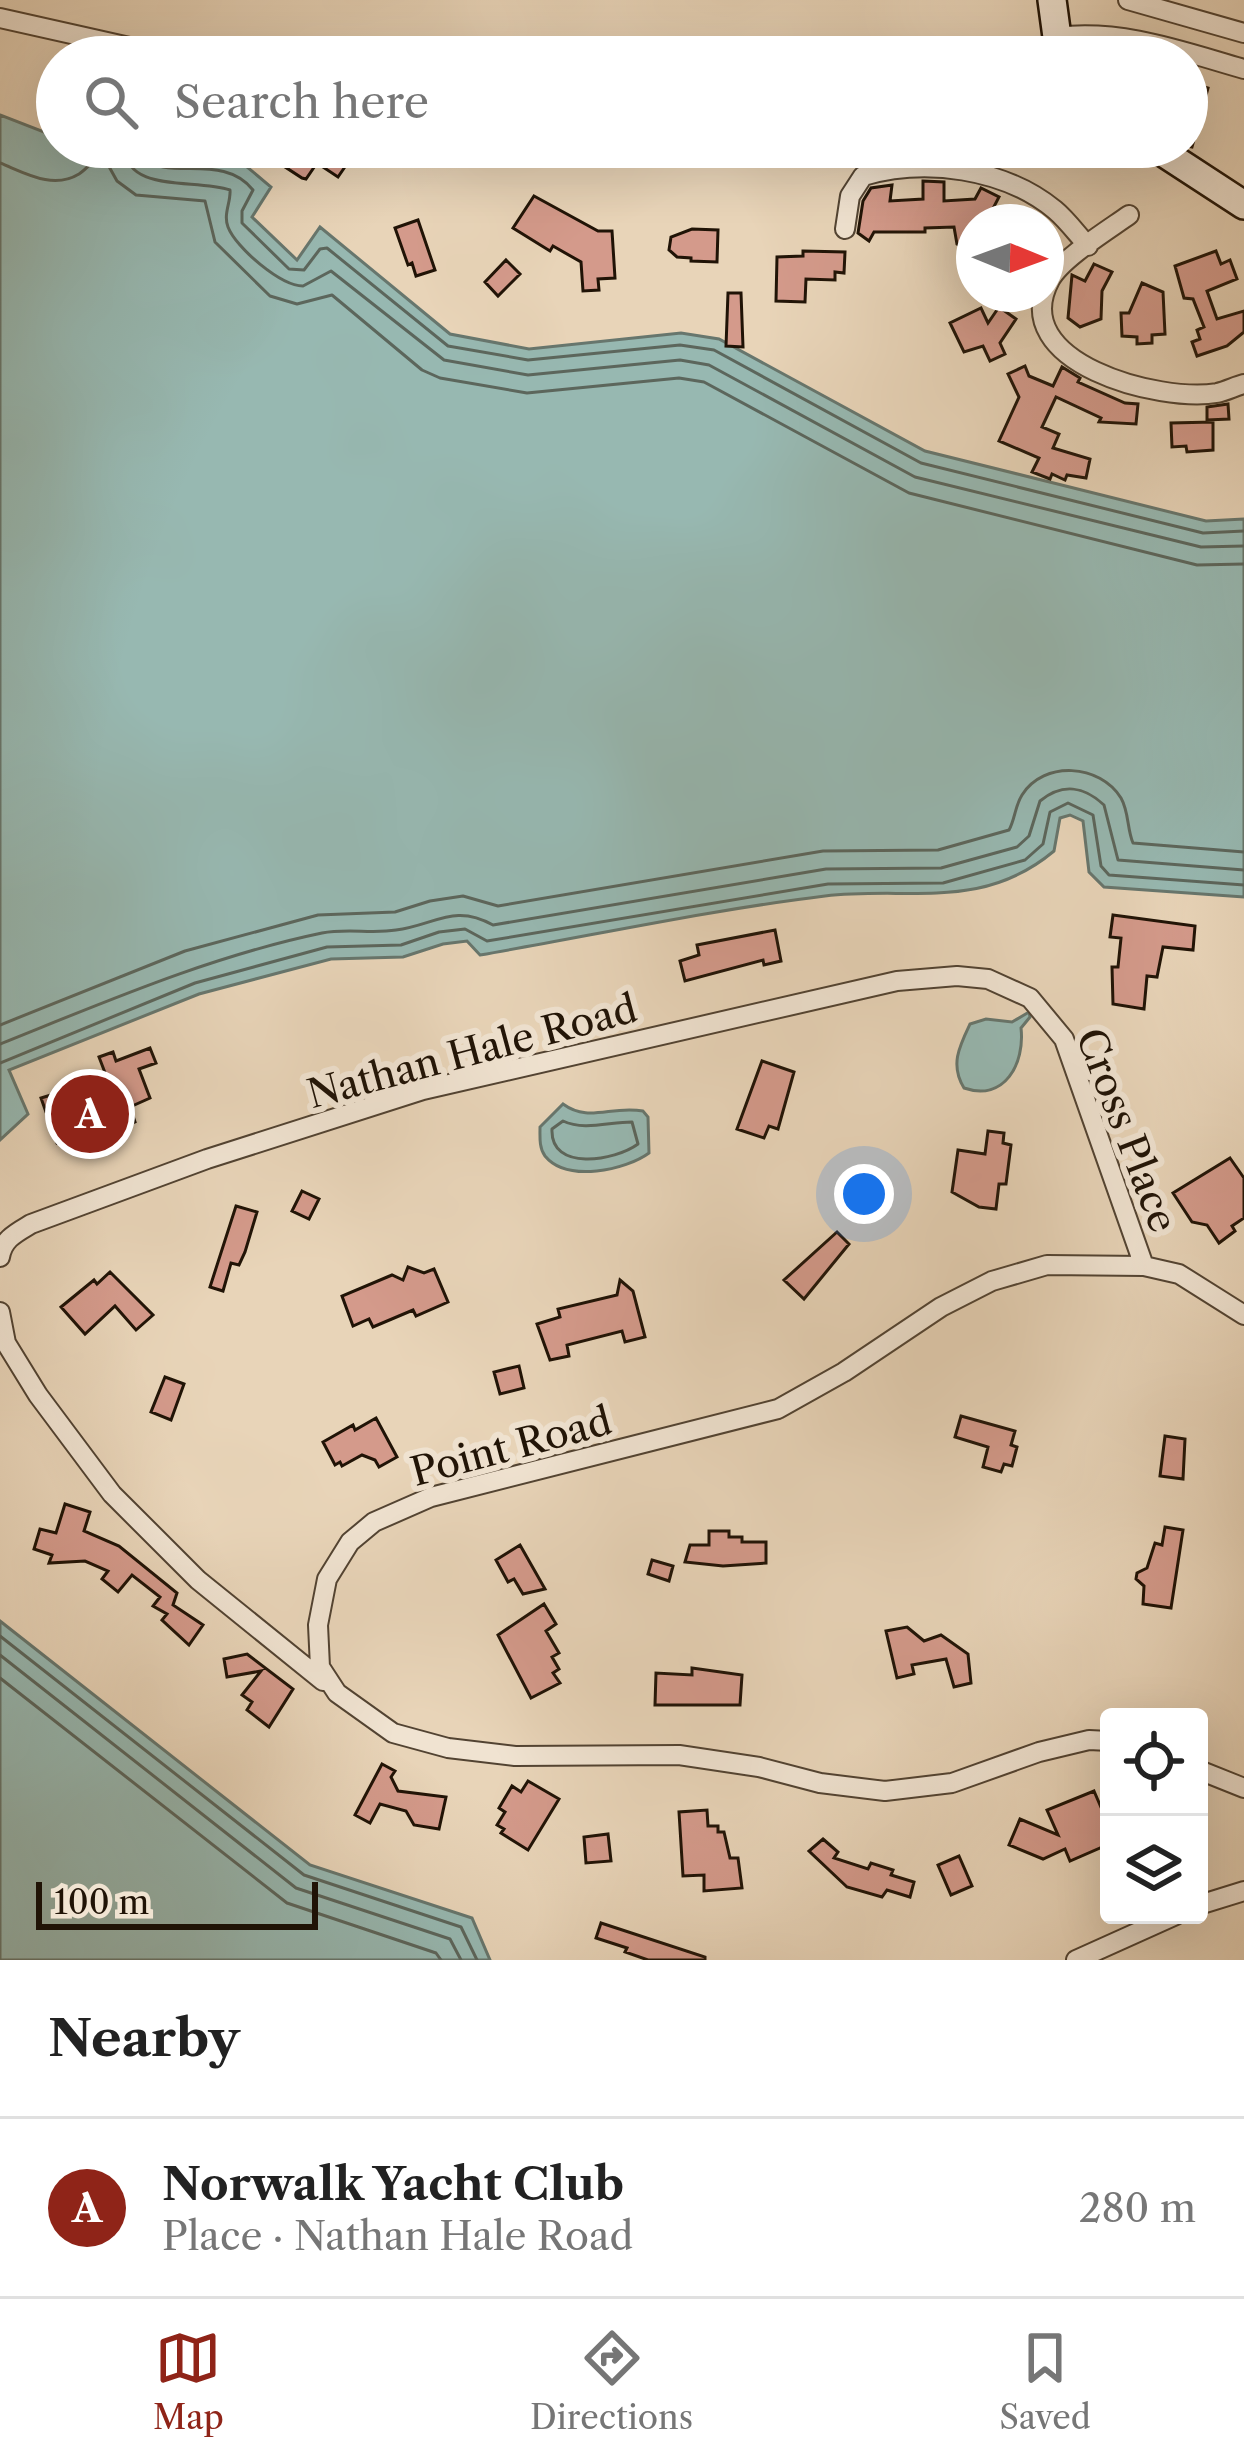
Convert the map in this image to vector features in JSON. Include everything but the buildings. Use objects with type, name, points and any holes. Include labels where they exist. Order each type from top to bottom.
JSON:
[{"type":"main road","points":[[1052,0],[1060,36]]},
{"type":"main road","points":[[1187,168],[1244,205]]},
{"type":"street","points":[[1128,0],[1244,33]]},
{"type":"street","points":[[0,18],[80,36]]},
{"type":"street","points":[[1084,36],[1116,36]]},
{"type":"street","points":[[1208,58],[1244,69]]},
{"type":"street","points":[[845,229],[850,196],[863,176],[891,168]]},
{"type":"street","points":[[925,168],[978,174],[1018,186],[1057,211],[1088,246]]},
{"type":"street","points":[[1129,214],[1050,278],[1043,305],[1044,329],[1054,347],[1108,377],[1162,390],[1216,393],[1244,384]]},
{"type":"street","name":"Nathan Hale Road","points":[[1,1250],[31,1224],[207,1160],[423,1090],[897,981],[957,976],[988,979]]},
{"type":"street","name":"Cross Place","points":[[988,979],[1030,998],[1064,1040],[1144,1266]]},
{"type":"street","name":"Point Road","points":[[337,1693],[320,1667],[318,1625],[327,1579],[350,1542],[374,1522],[431,1497],[778,1409],[844,1372],[941,1307],[992,1281],[1047,1264],[1144,1266],[1178,1274],[1244,1316]]},
{"type":"street","points":[[0,1312],[6,1343],[38,1395],[112,1494],[198,1580],[393,1733],[448,1748],[515,1756],[679,1755],[759,1767],[820,1783],[886,1790],[952,1783],[1039,1752],[1100,1741]]},
{"type":"street","points":[[1208,1773],[1244,1787]]},
{"type":"street","points":[[1208,1903],[1244,1891]]},
{"type":"street","points":[[1076,1960],[1156,1924]]},
{"type":"water","points":[[0,115],[36,129],[36,168],[248,168],[271,187],[252,217],[297,260],[320,227],[450,334],[529,349],[681,333],[719,339],[925,451],[1206,521],[1244,519],[1244,897],[1104,887],[1089,872],[1083,821],[1070,815],[1060,818],[1054,851],[1027,870],[972,889],[825,896],[480,955],[467,941],[403,957],[331,959],[199,994],[9,1070],[28,1114],[0,1140]]},
{"type":"water","points":[[1029,1012],[1021,1028],[1020,1054],[1009,1076],[991,1089],[964,1088],[957,1064],[970,1024],[986,1019],[1012,1022]]},
{"type":"water","points":[[563,1104],[591,1113],[643,1111],[648,1117],[649,1153],[597,1171],[555,1164],[542,1150],[540,1127]]},
{"type":"water","points":[[0,1621],[310,1865],[472,1918],[490,1960],[0,1960]]},
{"type":"place","name":"Norwalk Yacht Club","points":[[90,1114]]}]
